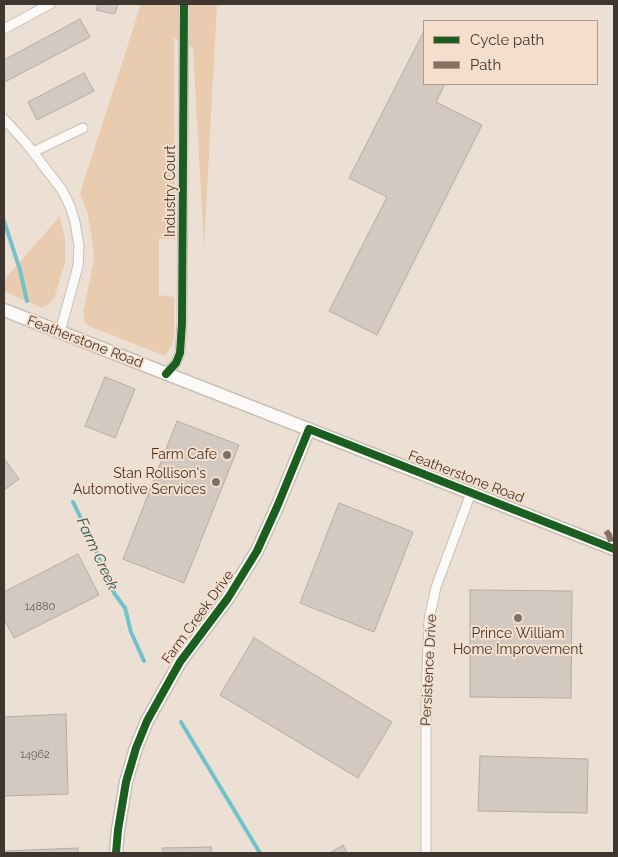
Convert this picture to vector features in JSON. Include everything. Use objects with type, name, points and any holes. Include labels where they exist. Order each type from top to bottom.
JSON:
[{"type":"street","points":[[4,28],[50,4]]},
{"type":"street","name":"Industry Court","points":[[166,374],[180,354],[182,323],[184,4]]},
{"type":"street","points":[[4,119],[33,152],[62,190],[70,206],[78,231],[79,257],[76,274],[60,332]]},
{"type":"street","points":[[33,152],[83,128]]},
{"type":"street","name":"Featherstone Road","points":[[4,310],[614,549]]},
{"type":"street","name":"Farm Creek Drive","points":[[116,853],[126,782],[136,748],[147,721],[180,662],[228,598],[257,551],[309,429]]},
{"type":"street","name":"Persistence Drive","points":[[426,853],[426,700],[429,620],[436,588],[471,493]]},
{"type":"shaded area","points":[[141,4],[217,4],[204,248],[193,48],[174,38],[175,239],[159,239],[159,295],[174,297],[174,336],[172,346],[165,356],[89,326],[85,323],[83,312],[94,260],[88,214],[80,193]]},
{"type":"shaded area","points":[[60,216],[65,240],[65,263],[54,299],[42,308],[4,291],[4,280]]},
{"type":"building","points":[[98,4],[118,4],[115,14],[96,10]]},
{"type":"building","points":[[80,19],[90,37],[5,82],[4,60]]},
{"type":"building","points":[[423,33],[423,85],[444,85],[436,102],[482,125],[377,335],[329,311],[387,197],[349,178]]},
{"type":"building","points":[[84,73],[94,91],[37,120],[28,102]]},
{"type":"building","points":[[105,377],[135,389],[115,438],[85,426]]},
{"type":"building","points":[[177,421],[239,445],[184,583],[123,559]]},
{"type":"building","points":[[6,461],[19,479],[4,490],[4,462]]},
{"type":"building","points":[[339,503],[413,532],[374,632],[300,603]]},
{"type":"building","points":[[78,554],[99,595],[14,638],[4,619],[4,592]]},
{"type":"building","points":[[470,590],[572,591],[571,698],[470,697]]},
{"type":"building","points":[[254,638],[392,722],[358,778],[220,695]]},
{"type":"building","points":[[66,714],[68,794],[4,796],[4,717]]},
{"type":"building","points":[[480,756],[588,759],[587,813],[478,811]]},
{"type":"building","points":[[343,845],[347,853],[330,853]]},
{"type":"building","points":[[211,847],[212,853],[163,853],[162,848]]},
{"type":"building","points":[[78,848],[78,853],[4,853],[4,851]]},
{"type":"waterway","name":"Farm Creek","points":[[4,221],[20,270],[27,301]]},
{"type":"waterway","name":"Farm Creek","points":[[73,502],[114,593],[125,608],[131,632],[144,661]]},
{"type":"waterway","name":"Farm Creek","points":[[181,722],[260,853]]},
{"type":"marked path","points":[[606,531],[613,548]]},
{"type":"cycle path","points":[[166,374],[176,363],[180,353],[182,323],[184,4]]},
{"type":"cycle path","points":[[116,853],[126,782],[136,748],[147,721],[180,662],[228,598],[257,551],[309,429],[614,549]]},
{"type":"place","name":"Farm Cafe","points":[[227,455]]},
{"type":"place","name":"Stan Rollison's Automotive Services","points":[[216,482]]},
{"type":"place","name":"Prince William Home Improvement","points":[[518,618]]}]
